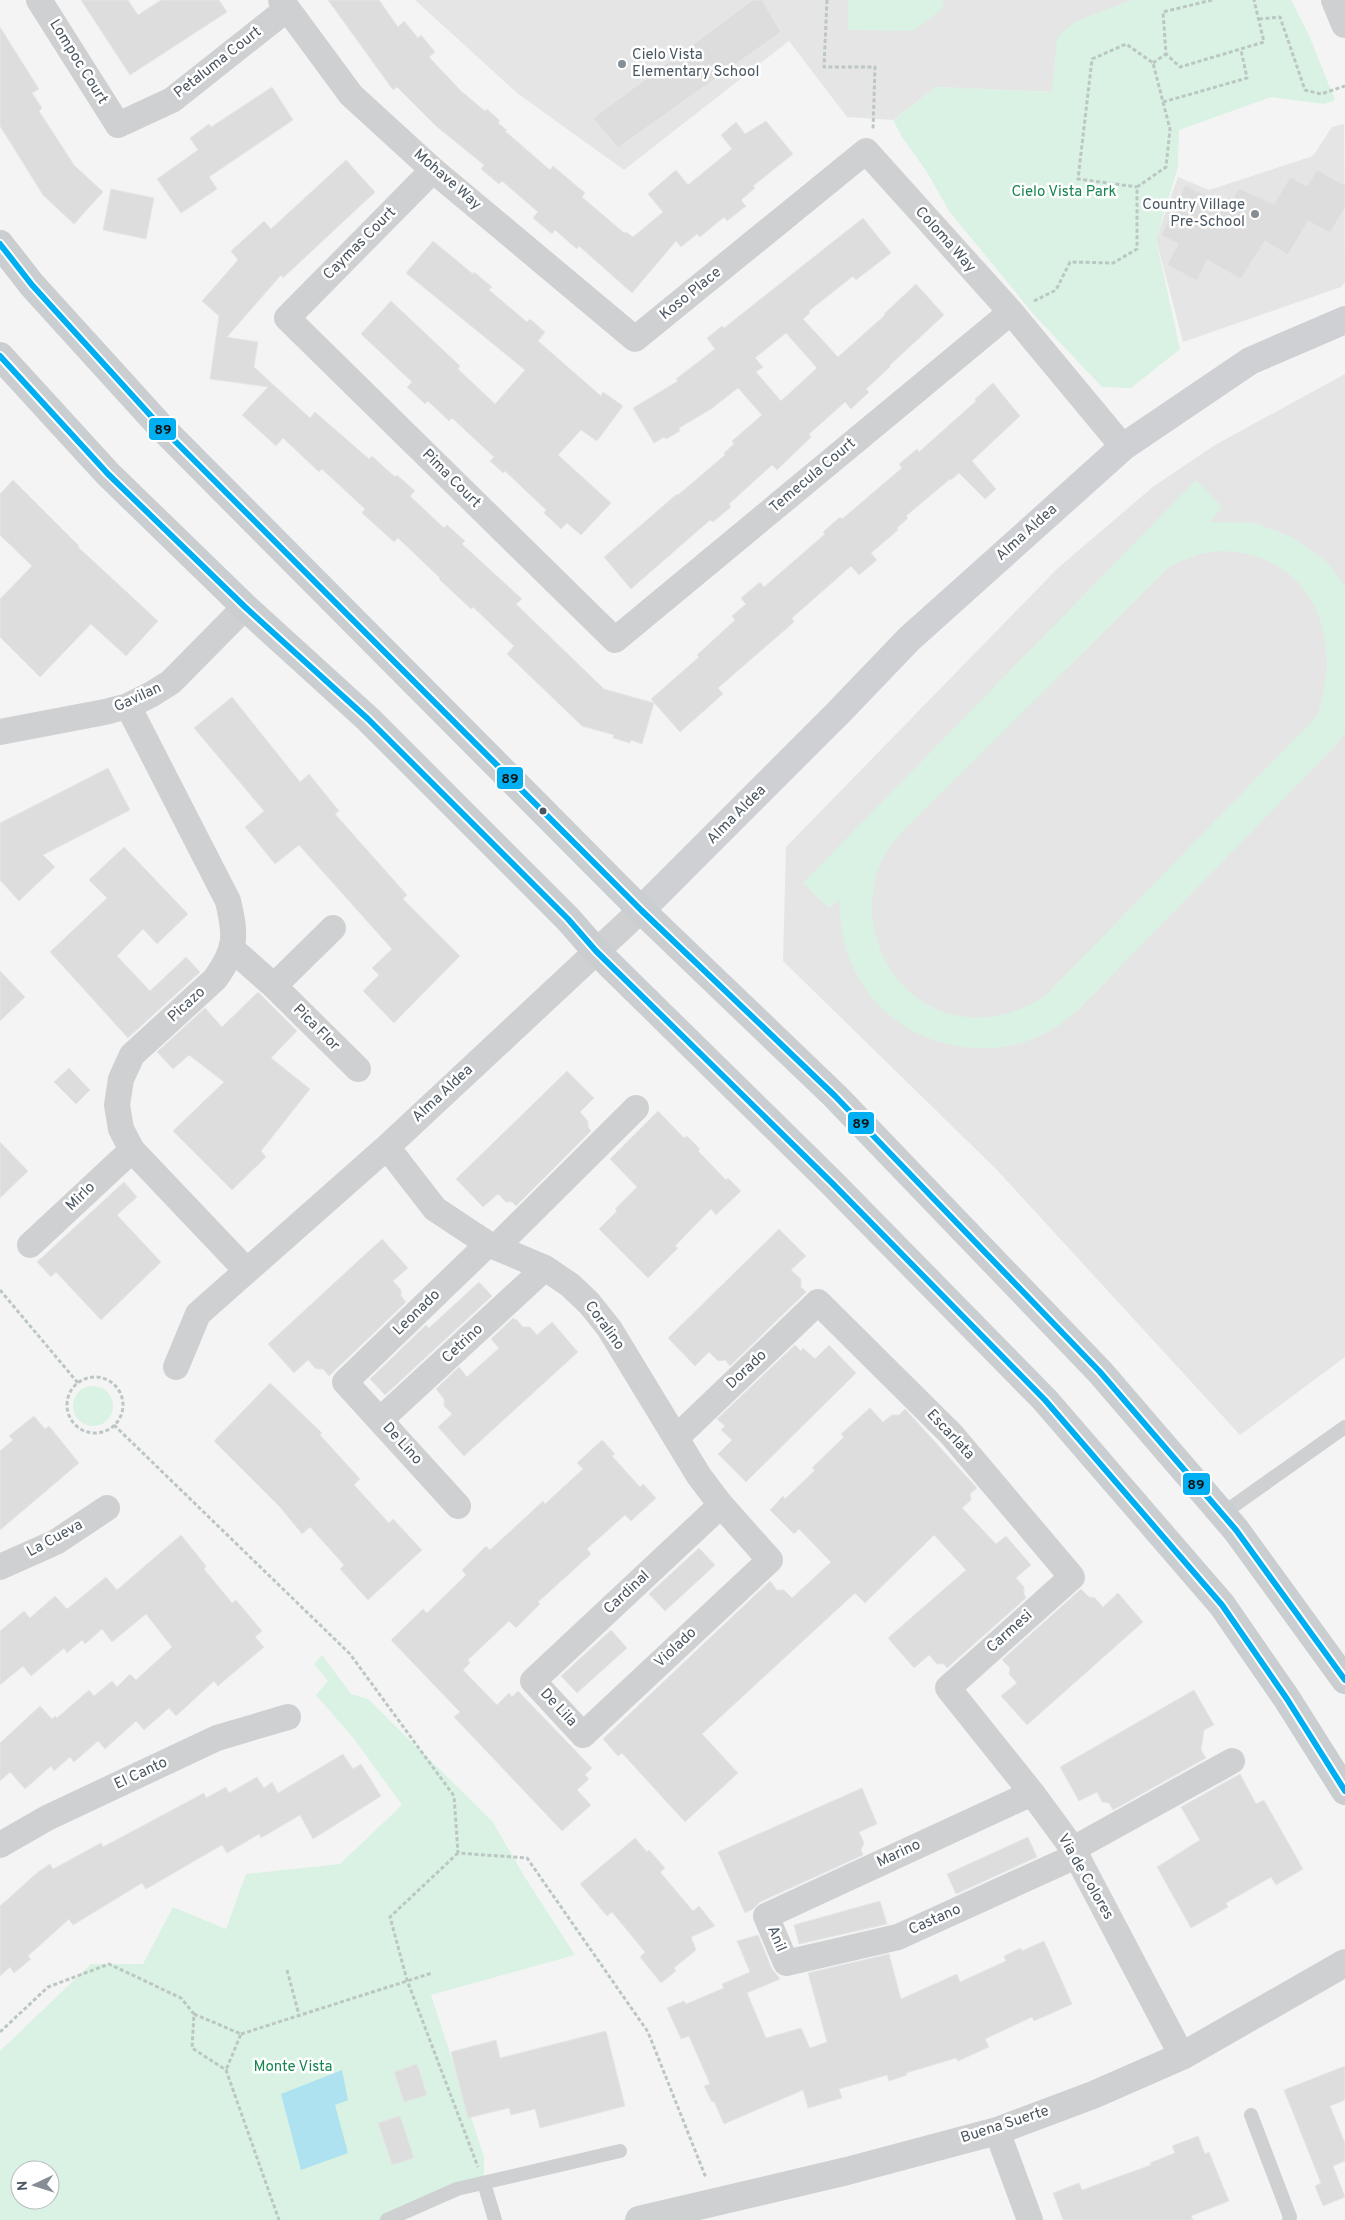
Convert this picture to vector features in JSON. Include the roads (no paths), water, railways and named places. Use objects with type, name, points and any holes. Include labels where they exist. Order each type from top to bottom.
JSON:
[{"type":"main road","points":[[0,244],[32,285],[161,427],[640,910],[835,1096],[1100,1372],[1222,1514],[1345,1680]]},
{"type":"main road","name":"Alma Aldea","points":[[640,910],[813,739],[909,639],[1123,446],[1250,361],[1345,320]]},
{"type":"main road","points":[[0,356],[108,474],[245,607],[368,719],[561,912],[596,951],[832,1183],[1045,1400],[1222,1605],[1287,1699],[1345,1791]]},
{"type":"street","name":"Lompoc Court","points":[[39,0],[118,125]]},
{"type":"street","points":[[1335,0],[1345,24]]},
{"type":"street","name":"Petaluma Court","points":[[118,125],[172,100],[284,4]]},
{"type":"street","name":"Mohave Way","points":[[284,4],[351,94],[433,170],[636,339]]},
{"type":"street","name":"Coloma Way","points":[[746,249],[866,151],[1011,312],[1123,446]]},
{"type":"street","name":"Caymas Court","points":[[287,318],[433,170]]},
{"type":"street","name":"Koso Place","points":[[636,339],[746,249]]},
{"type":"street","name":"Temecula Court","points":[[615,640],[1011,312]]},
{"type":"street","name":"Pima Court","points":[[287,318],[615,640]]},
{"type":"street","name":"Gavilan","points":[[1,730],[128,706],[152,694],[171,682],[245,607]]},
{"type":"street","name":"Picazo","points":[[128,706],[228,901],[234,928],[232,949],[225,966],[215,979],[132,1055],[120,1078],[117,1105],[121,1129],[132,1150],[246,1270]]},
{"type":"street","name":"Alma Aldea","points":[[176,1367],[198,1314],[387,1147],[640,910]]},
{"type":"street","points":[[274,986],[333,928]]},
{"type":"street","name":"Pica Flor","points":[[232,949],[274,986],[358,1069]]},
{"type":"street","name":"Leonado","points":[[345,1382],[636,1108]]},
{"type":"street","name":"Coralino","points":[[387,1147],[435,1209],[492,1245],[545,1268],[570,1284],[609,1328],[699,1476],[721,1505],[770,1560]]},
{"type":"street","name":"Mirlo","points":[[30,1245],[132,1150]]},
{"type":"street","name":"Cetrino","points":[[380,1420],[545,1268]]},
{"type":"street","name":"Dorado","points":[[676,1438],[818,1302]]},
{"type":"street","name":"Escarlata","points":[[818,1302],[951,1434],[1072,1577]]},
{"type":"street","name":"De Lino","points":[[345,1382],[458,1506]]},
{"type":"street","name":"Cardinal","points":[[533,1681],[721,1505]]},
{"type":"street","name":"La Cueva","points":[[0,1567],[56,1542],[107,1508]]},
{"type":"street","name":"Violado","points":[[583,1736],[770,1560]]},
{"type":"street","name":"Carmesi","points":[[948,1688],[1072,1577]]},
{"type":"street","name":"De Lila","points":[[533,1681],[583,1736]]},
{"type":"street","name":"Via de Colores","points":[[948,1688],[1032,1793],[1074,1853],[1182,2056]]},
{"type":"street","name":"El Canto","points":[[0,1846],[47,1818],[217,1738],[288,1717]]},
{"type":"street","name":"Castano","points":[[786,1963],[898,1937],[1074,1853],[1232,1761]]},
{"type":"street","name":"Marino","points":[[766,1916],[1032,1793]]},
{"type":"street","name":"Anil","points":[[766,1916],[786,1963]]},
{"type":"street","name":"Buena Suerte","points":[[639,2220],[847,2171],[997,2131],[1093,2095],[1182,2056],[1345,1963]]},
{"type":"street","points":[[997,2131],[1030,2220]]},
{"type":"lane","points":[[1222,1514],[1345,1427]]},
{"type":"lane","points":[[1251,2116],[1287,2219]]},
{"type":"lane","points":[[387,2220],[457,2189],[620,2151]]},
{"type":"lane","points":[[484,2183],[495,2220]]},
{"type":"water","points":[[342,2070],[348,2100],[335,2105],[348,2153],[301,2170],[281,2094]]},
{"type":"place","name":"Cielo Vista Elementary School","points":[[622,64]]},
{"type":"place","name":"Country Village Pre-School","points":[[1255,214]]},
{"type":"park label","name":"Cielo Vista Park","points":[[1064,192]]},
{"type":"park label","name":"Monte Vista","points":[[293,2067]]}]
